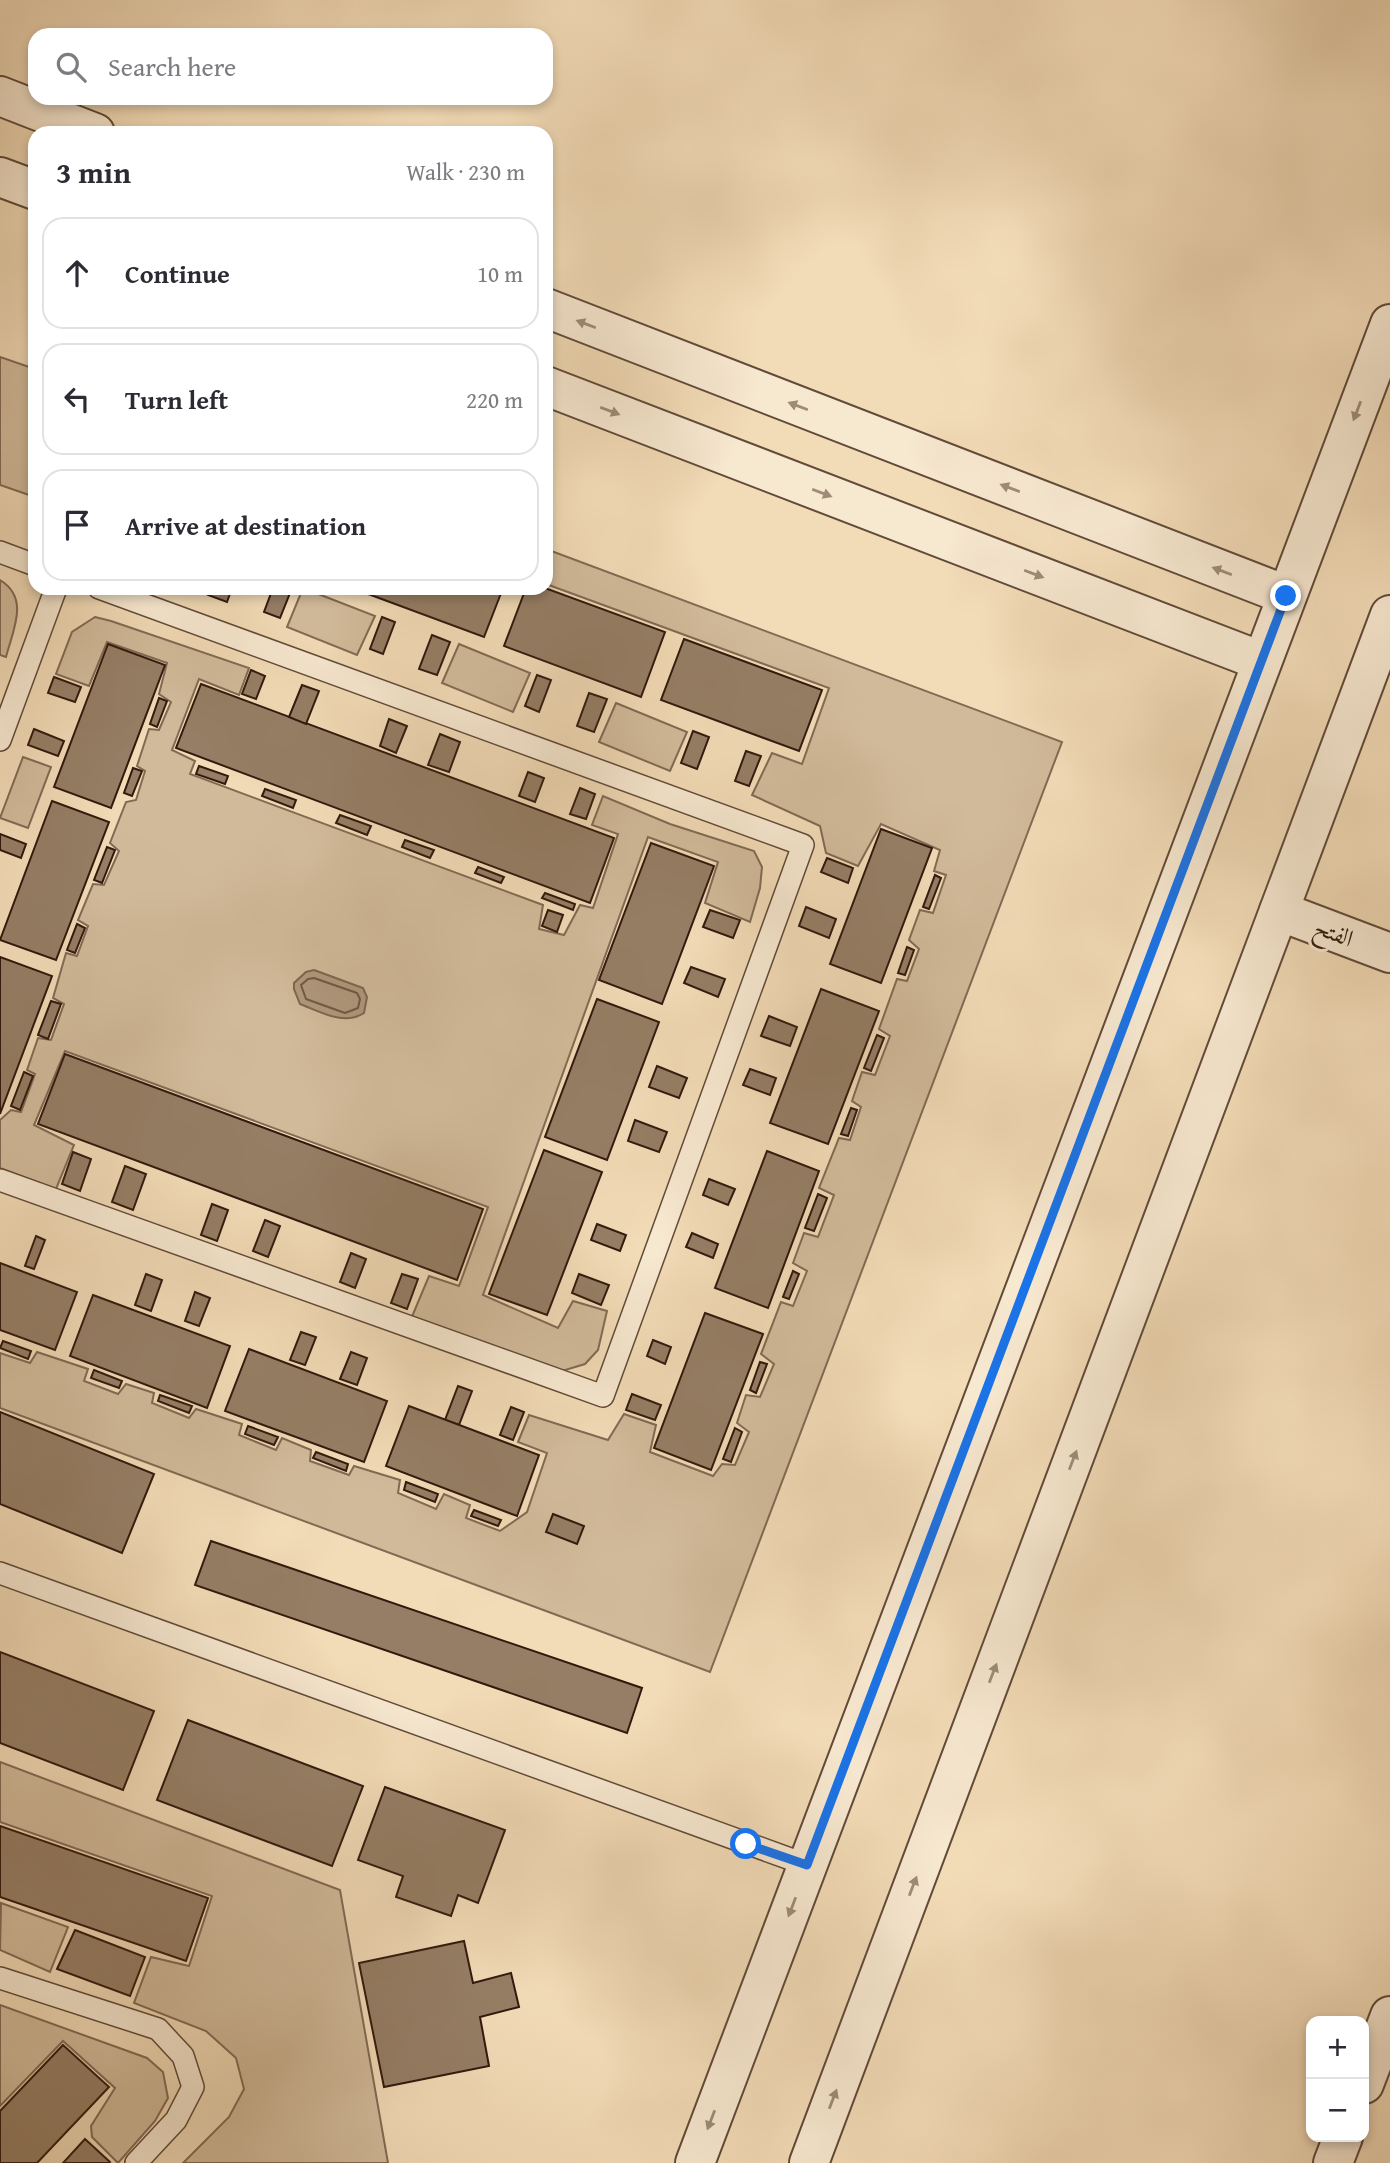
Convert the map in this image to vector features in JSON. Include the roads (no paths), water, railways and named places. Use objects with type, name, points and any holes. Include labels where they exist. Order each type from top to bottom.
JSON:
[{"type":"street","points":[[0,96],[77,126]]},
{"type":"street","points":[[0,177],[28,187]]},
{"type":"street","points":[[553,311],[1286,596]]},
{"type":"street","points":[[695,2163],[1390,324]]},
{"type":"street","points":[[553,389],[1261,661]]},
{"type":"street","points":[[809,2163],[1390,615]]},
{"type":"street","name":"الفتح","points":[[1279,911],[1390,953]]},
{"type":"street","points":[[1373,2084],[1390,2016]]},
{"type":"street","points":[[1333,2163],[1341,2142]]},
{"type":"lane","points":[[0,552],[28,562]]},
{"type":"lane","points":[[0,740],[53,595]]},
{"type":"lane","points":[[0,1180],[603,1396],[803,845],[118,595]]},
{"type":"lane","points":[[0,1573],[807,1865]]},
{"type":"lane","points":[[0,1978],[158,2029],[183,2056],[193,2087],[176,2120],[136,2163]]},
{"type":"water","points":[[314,970],[363,988],[367,997],[364,1013],[356,1017],[340,1018],[300,1004],[294,983],[306,972]]}]
